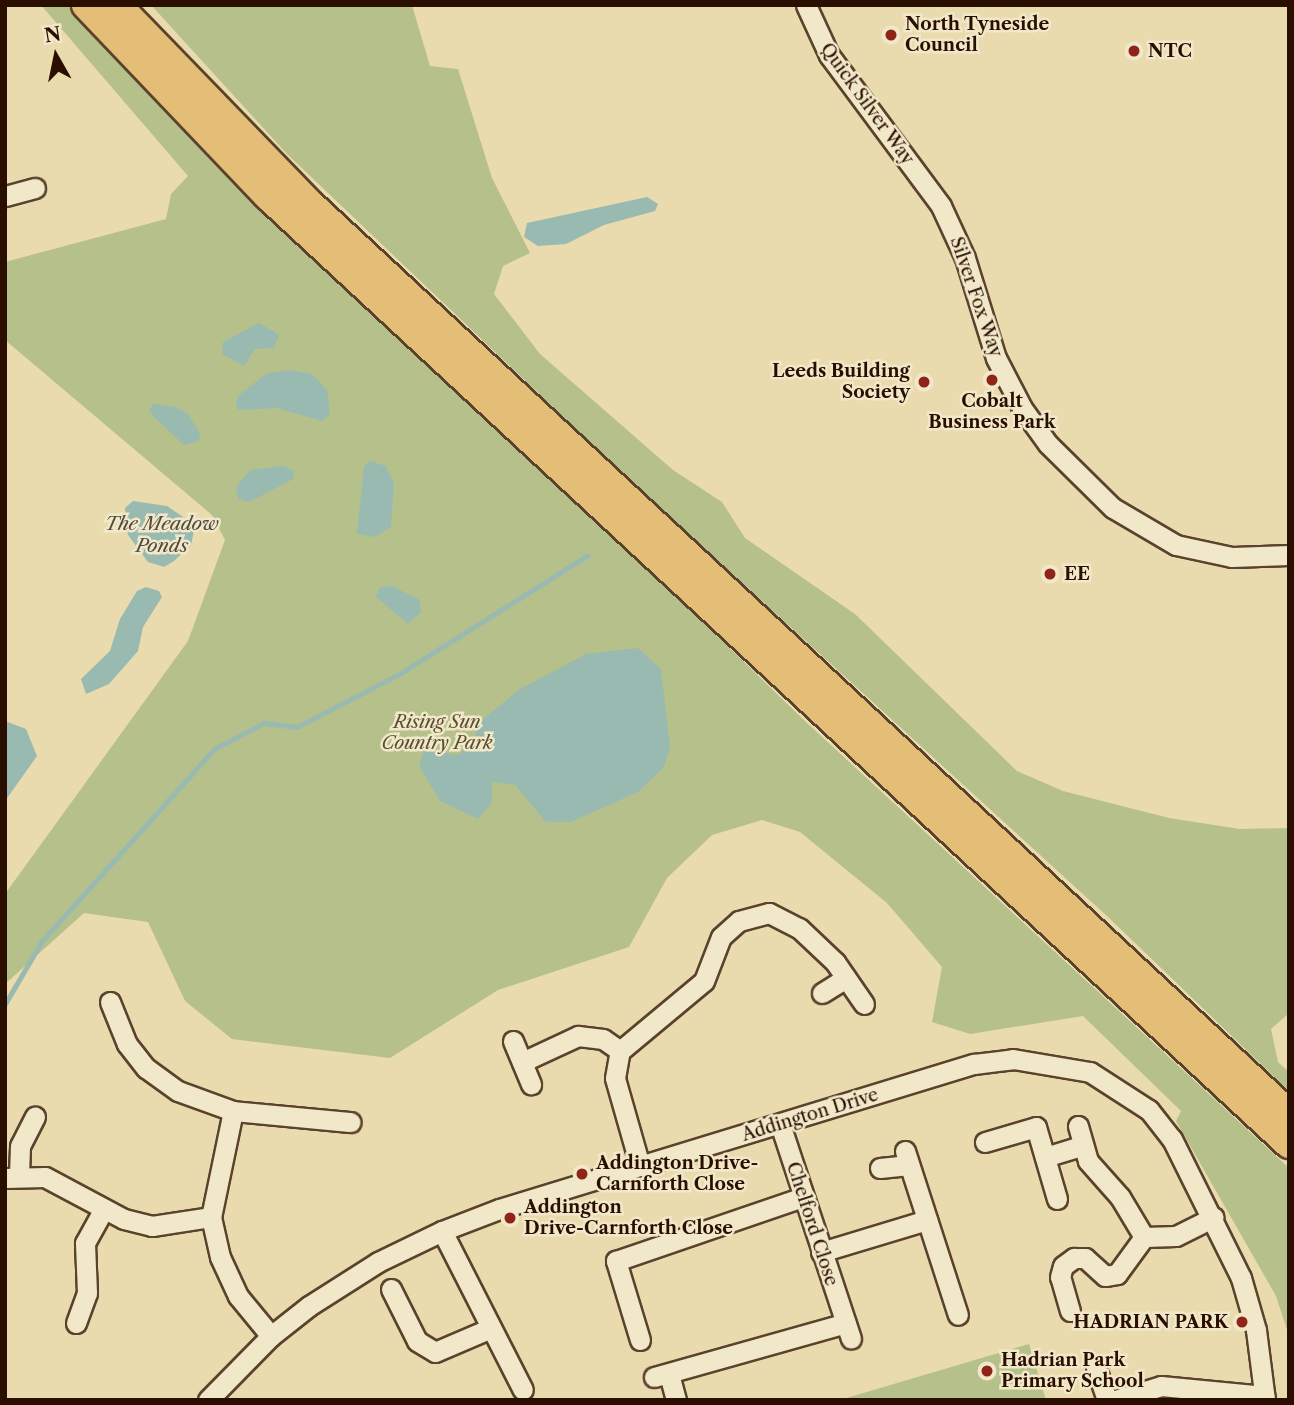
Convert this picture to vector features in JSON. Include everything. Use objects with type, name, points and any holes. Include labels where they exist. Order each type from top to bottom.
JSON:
[{"type":"highway","points":[[86,5],[268,196],[1289,1144]]},
{"type":"highway","points":[[117,5],[312,205],[1289,1114]]},
{"type":"street","name":"Quick Silver Way","points":[[806,5],[829,55],[936,198]]},
{"type":"street","points":[[5,196],[35,188]]},
{"type":"street","name":"Silver Fox Way","points":[[936,198],[958,238],[981,320],[1008,382],[1035,426],[1069,466],[1113,508],[1176,545],[1231,557],[1289,555]]},
{"type":"street","points":[[640,1166],[615,1078],[620,1051],[704,981],[721,937],[739,921],[769,913],[799,928],[846,978],[864,1004]]},
{"type":"street","points":[[822,993],[846,978]]},
{"type":"street","points":[[110,1002],[127,1044],[146,1068],[178,1091],[233,1111],[350,1122]]},
{"type":"street","points":[[522,1062],[578,1036],[603,1039],[620,1051]]},
{"type":"street","points":[[513,1041],[531,1084]]},
{"type":"street","name":"Addington Drive","points":[[208,1400],[271,1336],[359,1273],[442,1231],[640,1166],[974,1064],[1045,1061],[1090,1072],[1120,1087],[1149,1110],[1172,1139],[1214,1217],[1252,1313],[1265,1398]]},
{"type":"street","points":[[233,1111],[211,1217],[220,1257],[233,1286],[271,1336]]},
{"type":"street","points":[[35,1117],[20,1146],[12,1177],[45,1177],[104,1209],[152,1226],[211,1217]]},
{"type":"street","name":"Chelford Close","points":[[676,1400],[661,1375],[849,1331],[780,1124]]},
{"type":"street","points":[[1078,1126],[1082,1146],[1144,1237]]},
{"type":"street","points":[[985,1142],[1036,1127],[1057,1199]]},
{"type":"street","points":[[1045,1157],[1082,1146]]},
{"type":"street","points":[[880,1168],[907,1158],[958,1315]]},
{"type":"street","points":[[640,1340],[616,1261],[803,1197]]},
{"type":"street","points":[[76,1324],[87,1293],[85,1243],[104,1209]]},
{"type":"street","points":[[1144,1237],[1175,1236],[1214,1217]]},
{"type":"street","points":[[821,1252],[927,1220]]},
{"type":"street","points":[[442,1231],[491,1328],[514,1384]]},
{"type":"street","points":[[1070,1311],[1060,1277],[1063,1266],[1074,1258],[1085,1258],[1105,1276],[1117,1274],[1144,1237]]},
{"type":"street","points":[[391,1289],[417,1341],[435,1352],[491,1328]]},
{"type":"street","points":[[1096,1368],[1107,1400]]},
{"type":"street","points":[[1115,1400],[1161,1387],[1265,1398]]},
{"type":"green space","name":"Rising Sun Country Park","points":[[41,5],[66,5],[807,723],[1289,1168],[1289,1336],[1276,1296],[1176,1121],[1181,1111],[1083,1016],[970,1034],[932,1022],[942,967],[887,903],[800,832],[762,820],[712,835],[667,878],[629,947],[498,990],[390,1058],[232,1039],[185,1001],[148,922],[84,913],[5,984],[5,894],[188,641],[225,540],[212,515],[5,340],[5,262],[166,219],[171,194],[188,176]]},
{"type":"green space","points":[[151,5],[412,5],[430,66],[458,69],[492,178],[530,253],[503,266],[494,294],[540,354],[673,470],[722,502],[745,538],[855,614],[1017,771],[1063,791],[1169,818],[1240,829],[1289,828],[1289,1013],[1271,1029],[1278,1062],[1289,1072],[1289,1091],[1107,916],[636,486],[287,154]]},
{"type":"green space","name":"Hadrian Park Primary School","points":[[1029,1344],[1046,1400],[843,1400],[843,1399]]},
{"type":"water","points":[[647,197],[658,204],[655,211],[604,225],[566,244],[538,246],[524,237],[527,223]]},
{"type":"water","points":[[259,323],[279,335],[274,348],[255,349],[244,366],[222,354],[223,342]]},
{"type":"water","points":[[291,370],[312,374],[327,390],[330,414],[322,421],[276,408],[239,410],[236,406],[238,396],[266,374]]},
{"type":"water","points":[[153,404],[176,407],[188,414],[201,435],[197,442],[184,445],[154,417],[149,410]]},
{"type":"water","points":[[370,461],[386,466],[394,483],[391,527],[375,537],[357,534],[364,466]]},
{"type":"water","points":[[283,466],[294,471],[293,479],[249,502],[238,499],[236,487],[250,470]]},
{"type":"water","name":"The Meadow Ponds","points":[[133,501],[167,506],[189,521],[194,530],[191,545],[164,567],[148,562],[128,535],[125,508]]},
{"type":"water","points":[[392,586],[420,600],[421,612],[408,624],[376,597],[380,587]]},
{"type":"water","name":"The Meadow Ponds","points":[[146,587],[159,591],[162,597],[143,627],[138,651],[109,684],[86,694],[81,679],[110,651],[120,619],[137,591]]},
{"type":"water","points":[[638,648],[661,669],[670,747],[664,767],[638,792],[571,822],[546,822],[515,785],[492,782],[492,802],[478,819],[440,801],[419,766],[424,750],[458,755],[475,742],[477,724],[520,689],[586,654]]},
{"type":"water","points":[[5,721],[26,729],[37,756],[5,801]]},
{"type":"waterway","points":[[5,1004],[42,941],[214,749],[264,723],[297,727],[401,673],[587,556]]},
{"type":"place","name":"North Tyneside Council","points":[[891,35]]},
{"type":"place","name":"NTC","points":[[1134,51]]},
{"type":"place","name":"Cobalt Business Park","points":[[992,380]]},
{"type":"place","name":"Leeds Building Society","points":[[924,382]]},
{"type":"place","name":"EE","points":[[1050,574]]},
{"type":"place","name":"Addington Drive- Carnforth Close","points":[[582,1174]]},
{"type":"place","name":"Addington Drive-Carnforth Close","points":[[510,1218]]},
{"type":"place","name":"HADRIAN PARK","points":[[1242,1322]]},
{"type":"place","name":"Hadrian Park Primary School","points":[[987,1371]]}]
